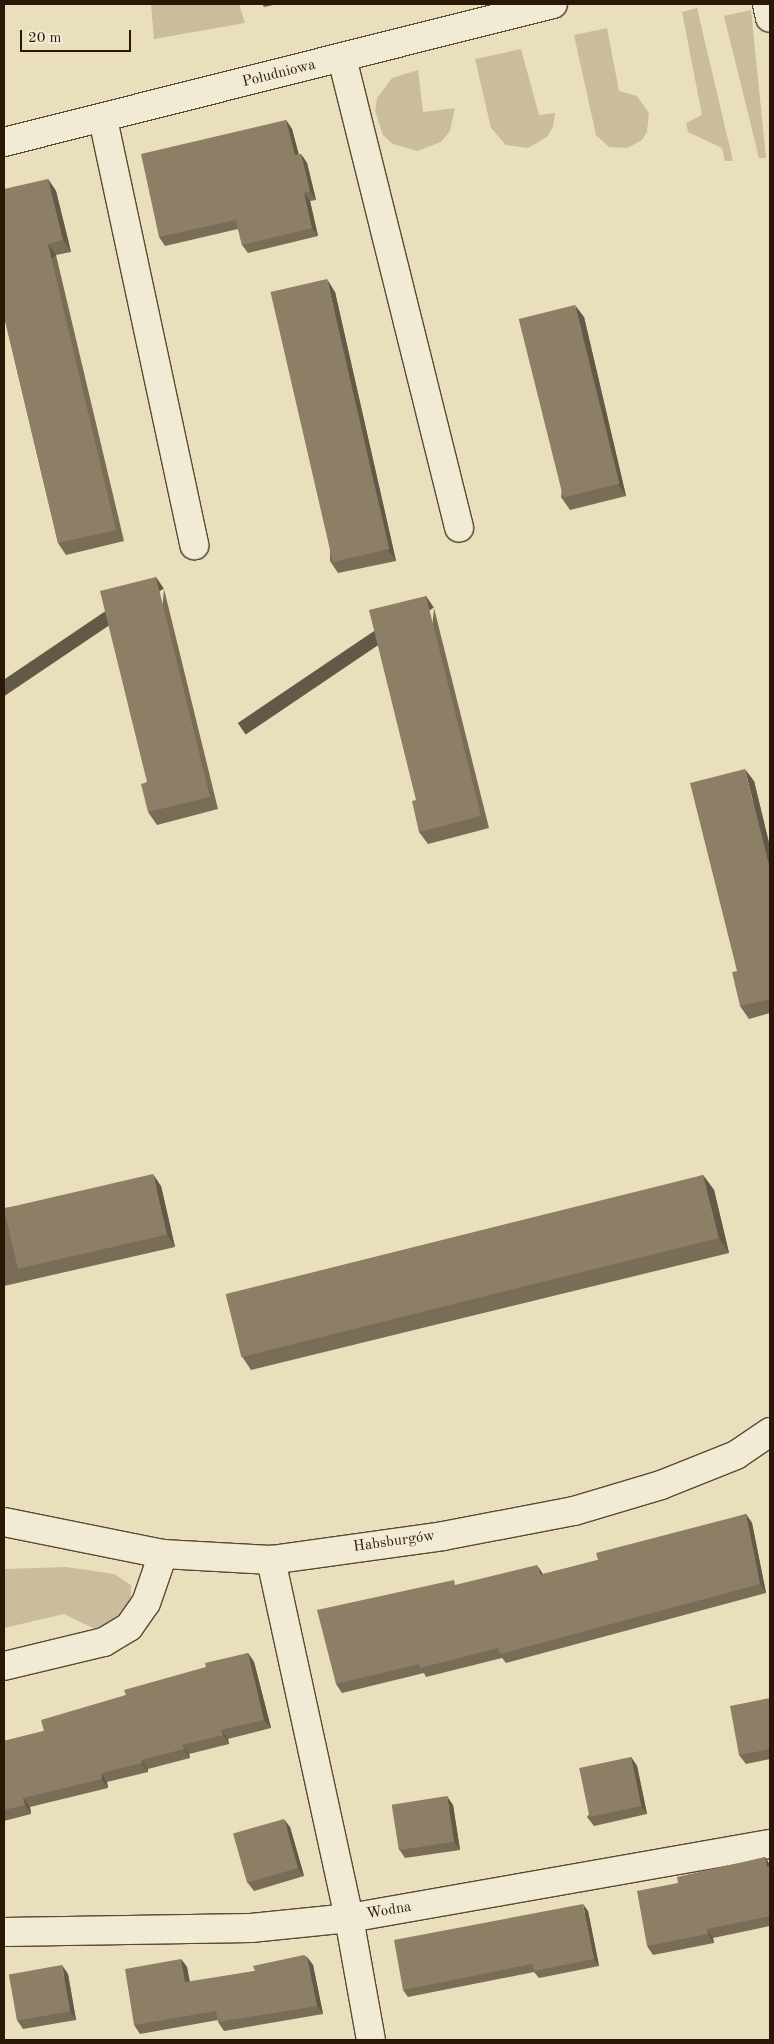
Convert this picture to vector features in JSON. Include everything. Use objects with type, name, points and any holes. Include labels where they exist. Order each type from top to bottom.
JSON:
[{"type":"street","name":"Południowa","points":[[4,142],[102,119],[553,4]]},
{"type":"street","points":[[767,4],[770,18]]},
{"type":"street","points":[[342,58],[459,528]]},
{"type":"street","points":[[102,119],[194,546]]},
{"type":"street","name":"Habsburgów","points":[[4,1522],[163,1554],[271,1560],[442,1536],[574,1511],[661,1485],[736,1455],[770,1432]]},
{"type":"street","points":[[4,1666],[104,1642],[129,1627],[146,1603],[163,1554]]},
{"type":"street","points":[[271,1560],[349,1918],[371,2040]]},
{"type":"street","name":"Wodna","points":[[4,1932],[251,1928],[349,1918],[770,1844]]},
{"type":"shaded area","points":[[151,4],[239,4],[245,23],[154,39]]},
{"type":"shaded area","points":[[697,8],[733,161],[725,161],[722,148],[688,132],[686,123],[702,115],[682,12]]},
{"type":"shaded area","points":[[751,10],[766,158],[759,158],[724,16]]},
{"type":"shaded area","points":[[607,28],[619,91],[637,96],[649,113],[647,132],[642,140],[627,148],[609,147],[596,135],[574,35]]},
{"type":"shaded area","points":[[521,49],[539,115],[555,113],[553,127],[547,137],[528,148],[506,145],[491,128],[475,59]]},
{"type":"shaded area","points":[[418,70],[423,112],[455,108],[450,131],[441,142],[417,151],[393,144],[383,135],[375,111],[377,98],[392,78]]},
{"type":"shaded area","points":[[66,1567],[114,1574],[131,1585],[131,1605],[113,1624],[99,1631],[64,1614],[4,1628],[4,1569]]},
{"type":"building","points":[[286,120],[295,155],[301,154],[310,191],[304,193],[312,228],[242,245],[236,220],[159,237],[141,154]]},
{"type":"building","points":[[48,179],[63,240],[48,244],[116,530],[58,543],[4,316],[4,189]]},
{"type":"building","points":[[327,279],[389,549],[333,562],[270,292]]},
{"type":"building","points":[[575,305],[620,484],[563,498],[519,319]]},
{"type":"building","points":[[156,577],[210,797],[148,812],[141,784],[147,782],[100,591]]},
{"type":"building","points":[[426,596],[481,816],[419,832],[412,801],[416,800],[369,610]]},
{"type":"building","points":[[745,769],[770,869],[770,999],[740,1006],[732,972],[737,971],[690,783]]},
{"type":"building","points":[[153,1174],[167,1234],[18,1269],[4,1208]]},
{"type":"building","points":[[703,1175],[719,1238],[241,1357],[226,1294]]},
{"type":"building","points":[[746,1514],[760,1584],[500,1654],[498,1648],[420,1668],[419,1664],[336,1684],[317,1610],[454,1580],[455,1585],[537,1565],[540,1575],[598,1560],[596,1553]]},
{"type":"building","points":[[248,1653],[264,1720],[221,1730],[223,1735],[182,1745],[184,1749],[141,1760],[142,1763],[101,1773],[102,1779],[23,1798],[25,1805],[4,1810],[4,1741],[44,1731],[41,1720],[126,1695],[124,1690],[206,1667],[205,1663]]},
{"type":"building","points":[[770,1698],[770,1749],[739,1755],[730,1706]]},
{"type":"building","points":[[631,1757],[641,1806],[590,1817],[579,1768]]},
{"type":"building","points":[[447,1796],[454,1841],[399,1850],[392,1805]]},
{"type":"building","points":[[284,1819],[298,1868],[247,1883],[233,1834]]},
{"type":"building","points":[[765,1857],[767,1867],[770,1866],[770,1916],[707,1929],[708,1934],[647,1946],[637,1891],[678,1883],[677,1877]]},
{"type":"building","points":[[583,1904],[594,1959],[534,1971],[532,1964],[403,1990],[394,1940]]},
{"type":"building","points":[[304,1955],[307,1957],[317,2006],[218,2022],[216,2011],[134,2025],[125,1969],[181,1959],[185,1982],[255,1971],[253,1966]]},
{"type":"building","points":[[62,1965],[70,2011],[17,2021],[9,1974]]}]
